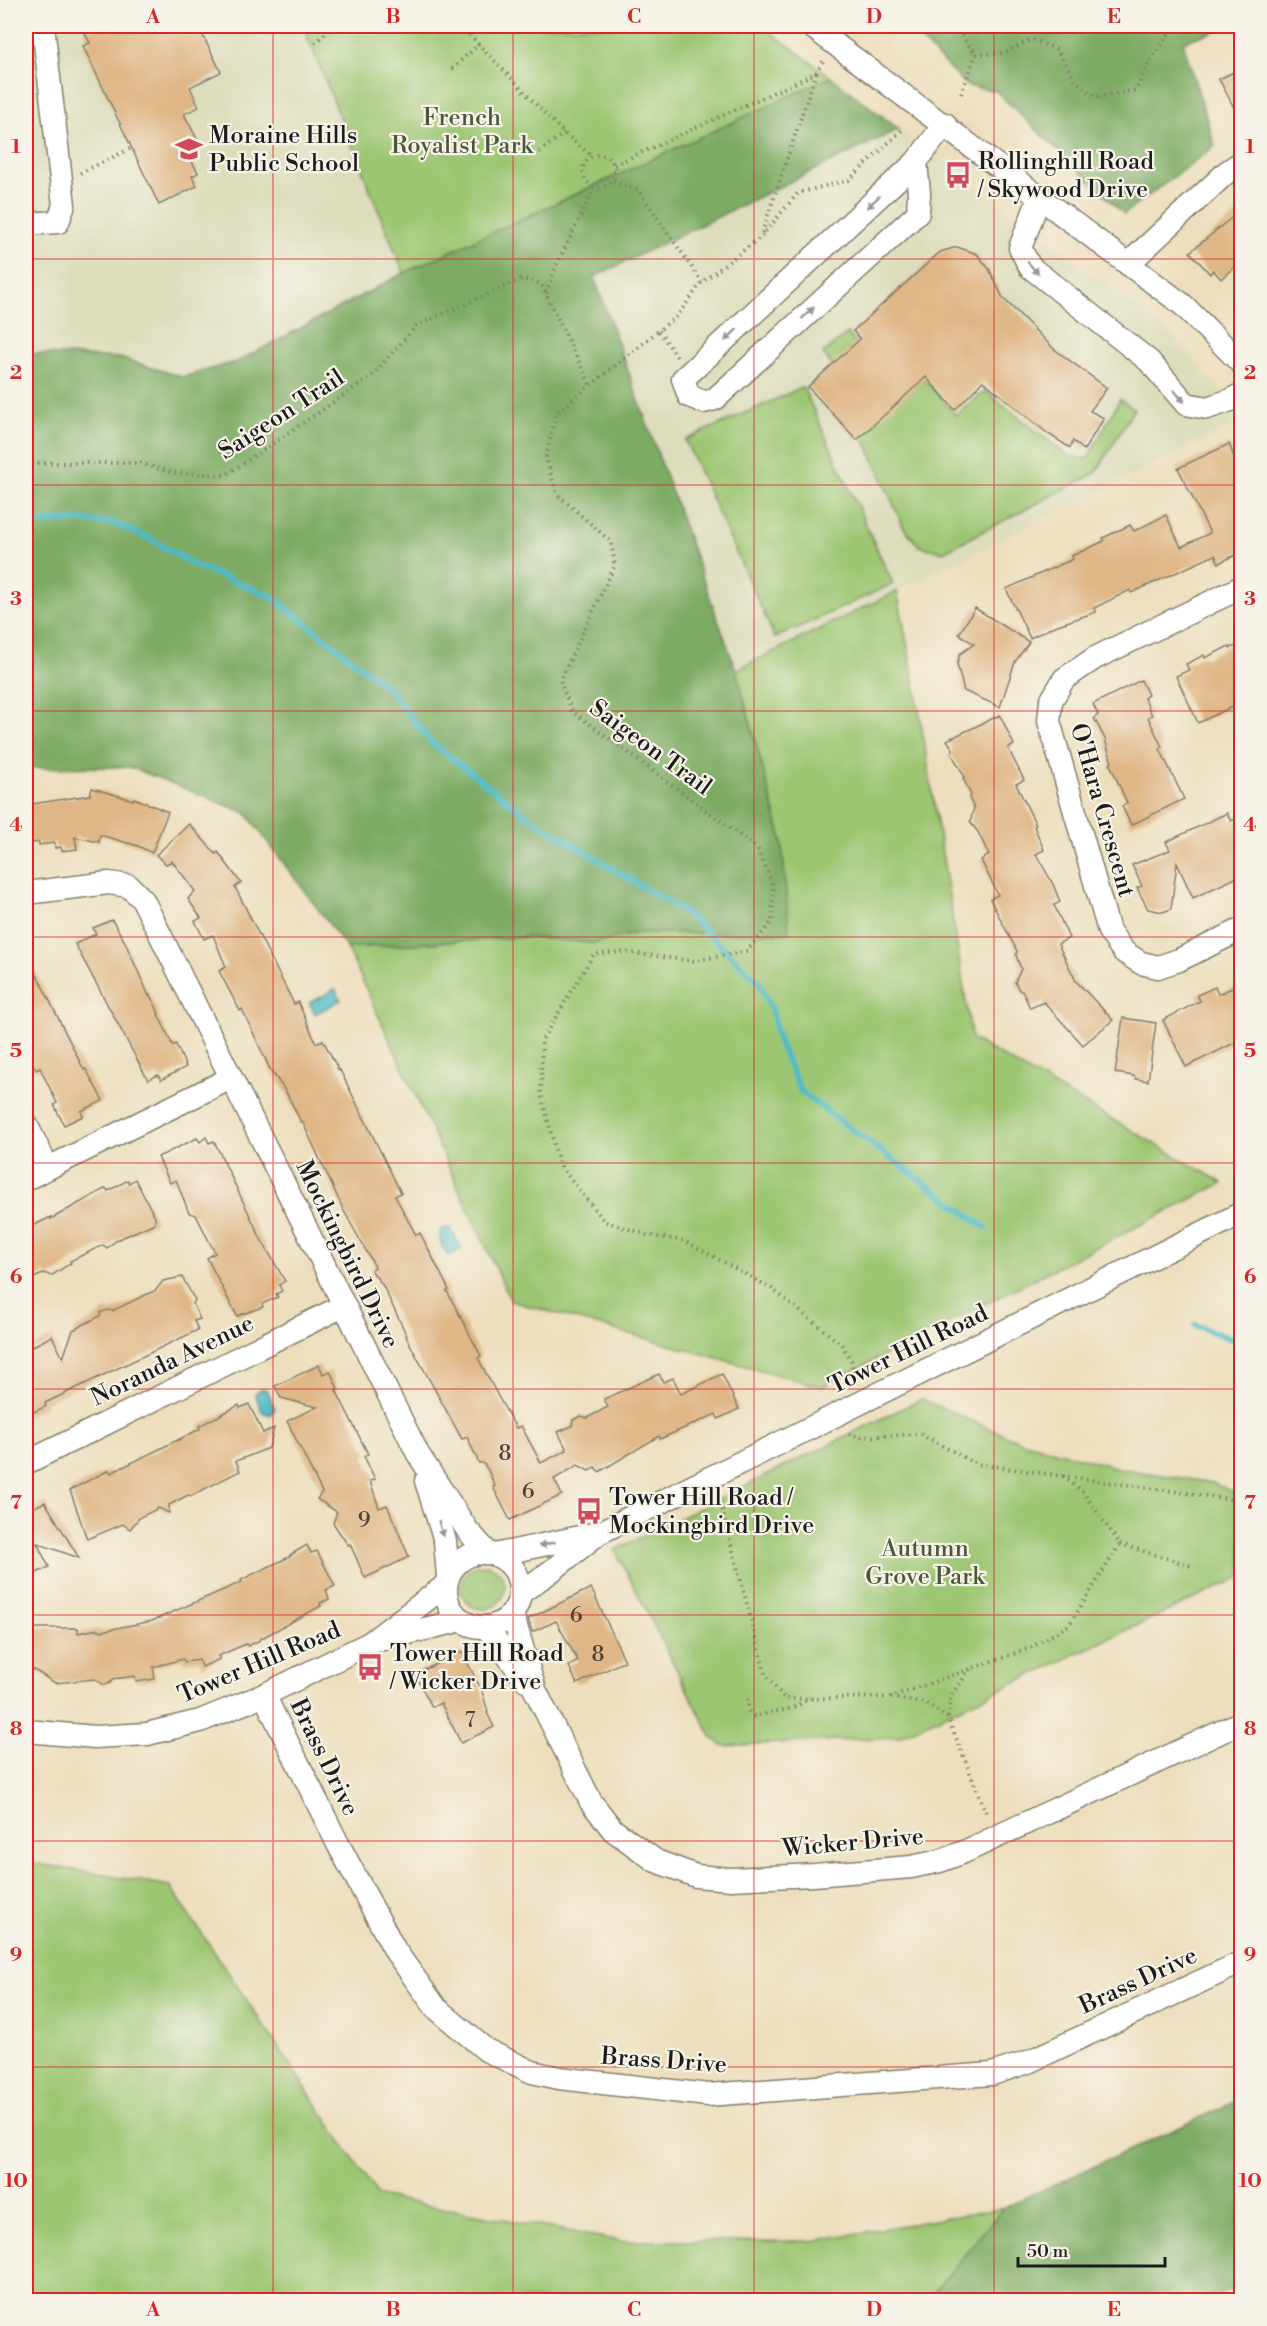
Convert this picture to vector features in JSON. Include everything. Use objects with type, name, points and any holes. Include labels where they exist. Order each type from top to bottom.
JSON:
[{"type":"street","points":[[26,224],[58,222],[64,206],[43,26]]},
{"type":"street","points":[[812,26],[1183,305],[1242,364]]},
{"type":"street","points":[[916,162],[918,213],[715,399],[704,402],[689,396],[683,379],[916,162],[945,124]]},
{"type":"street","points":[[1128,264],[1212,184],[1242,162]]},
{"type":"street","points":[[1040,196],[1020,248],[1030,267],[1149,361],[1186,404],[1207,408],[1242,394]]},
{"type":"street","name":"O'Hara Crescent","points":[[1242,587],[1095,658],[1064,679],[1051,701],[1049,722],[1109,931],[1124,952],[1141,963],[1158,967],[1179,960],[1242,929]]},
{"type":"street","name":"Mockingbird Drive","points":[[26,893],[109,883],[129,886],[143,900],[417,1454],[468,1531],[492,1554]]},
{"type":"street","points":[[26,1179],[231,1078]]},
{"type":"street","points":[[26,1124],[48,1168]]},
{"type":"street","name":"Tower Hill Road","points":[[516,1603],[599,1533],[1242,1214]]},
{"type":"street","name":"Noranda Avenue","points":[[26,1463],[343,1306]]},
{"type":"street","name":"Mockingbird Drive","points":[[417,1454],[445,1541],[447,1581]]},
{"type":"street","name":"Tower Hill Road","points":[[492,1554],[599,1533]]},
{"type":"street","points":[[476,1553],[492,1554],[514,1569],[519,1581],[516,1603],[505,1619],[486,1626],[478,1626],[462,1620],[451,1609],[448,1601],[447,1581],[455,1565],[464,1558],[476,1553]]},
{"type":"street","name":"Tower Hill Road","points":[[370,1643],[447,1581]]},
{"type":"street","name":"Wicker Drive","points":[[516,1603],[535,1690]]},
{"type":"street","name":"Tower Hill Road","points":[[26,1731],[95,1737],[147,1734],[200,1721],[264,1695],[370,1643],[462,1620]]},
{"type":"street","name":"Wicker Drive","points":[[486,1626],[535,1690],[591,1802],[613,1830],[656,1861],[696,1876],[731,1879],[858,1872],[911,1867],[939,1861],[964,1852],[1242,1722]]},
{"type":"street","name":"Brass Drive","points":[[264,1695],[396,1952],[436,2008],[486,2050],[532,2072],[559,2078],[708,2095],[992,2074],[1028,2062],[1242,1962]]},
{"type":"path","points":[[315,43],[333,26]]},
{"type":"path","points":[[461,26],[564,133],[592,156]]},
{"type":"path","points":[[954,26],[976,54]]},
{"type":"path","points":[[976,54],[1005,53],[1031,39],[1056,49],[1076,81],[1096,97],[1136,90],[1148,64],[1174,26]]},
{"type":"path","points":[[452,69],[479,44]]},
{"type":"path","points":[[761,237],[816,73],[837,45]]},
{"type":"path","points":[[961,94],[976,54]]},
{"type":"path","points":[[614,165],[816,73]]},
{"type":"path","name":"Saigeon Trail","points":[[854,1373],[851,1360],[841,1344],[771,1288],[685,1241],[648,1235],[604,1221],[559,1164],[541,1094],[542,1040],[594,954],[624,952],[693,961],[747,951],[772,922],[773,885],[757,848],[572,711],[560,681],[615,565],[611,542],[557,494],[546,456],[556,413],[678,315],[702,282],[761,237],[798,193],[849,180],[903,129]]},
{"type":"path","points":[[539,153],[564,133]]},
{"type":"path","points":[[77,162],[78,173],[134,147]]},
{"type":"path","points":[[603,155],[609,158],[614,165],[613,181],[602,188],[595,187],[585,180],[583,174],[586,161],[592,156],[603,155]]},
{"type":"path","points":[[613,181],[639,190],[702,282]]},
{"type":"path","points":[[590,385],[546,293],[556,266],[595,187]]},
{"type":"path","name":"Saigeon Trail","points":[[26,463],[140,463],[172,473],[226,475],[371,377],[416,326],[522,279],[542,284],[546,293]]},
{"type":"path","points":[[659,331],[688,374]]},
{"type":"path","points":[[849,1434],[862,1437],[921,1434],[976,1464],[1230,1499],[1242,1498]]},
{"type":"path","points":[[1063,1476],[1083,1492],[1120,1544],[1192,1566]]},
{"type":"path","points":[[719,1498],[766,1676],[786,1699],[891,1697],[926,1703],[948,1718]]},
{"type":"path","points":[[891,1697],[1032,1647],[1069,1625],[1120,1544]]},
{"type":"path","points":[[971,1669],[951,1696],[948,1718],[987,1815]]},
{"type":"path","points":[[747,1699],[749,1711],[754,1716],[793,1708],[811,1698]]},
{"type":"shaded area","name":"Moraine Hills Public School","points":[[26,26],[303,26],[404,273],[239,361],[183,377],[120,358],[26,353]]},
{"type":"shaded area","points":[[899,129],[1159,324],[1184,347],[1217,387],[1234,425],[736,670],[594,277]]},
{"type":"green space","name":"French Royalist Park","points":[[303,26],[762,26],[831,77],[404,273]]},
{"type":"green space","points":[[907,26],[1231,26],[1183,42],[1215,146],[1124,214],[996,91],[967,86]]},
{"type":"green space","points":[[831,77],[899,129],[594,277],[736,670],[782,840],[789,933],[638,933],[594,943],[527,937],[347,948],[246,813],[130,767],[26,768],[26,353],[120,358],[183,377],[239,361],[404,273]]},
{"type":"green space","points":[[848,333],[878,370],[917,371],[956,415],[985,391],[1068,456],[1087,459],[1120,399],[1134,409],[1096,473],[943,552],[919,546],[904,528],[831,364],[823,353]]},
{"type":"green space","points":[[803,387],[893,584],[775,638],[685,440]]},
{"type":"green space","points":[[897,591],[914,679],[972,1039],[1223,1183],[822,1387],[511,1301],[347,948],[527,937],[593,943],[638,933],[782,840],[736,670]]},
{"type":"green space","name":"Autumn Grove Park","points":[[921,1399],[1021,1442],[1123,1469],[1213,1483],[1241,1496],[1241,1577],[898,1737],[724,1746],[712,1738],[615,1550]]},
{"type":"green space","points":[[483,1565],[498,1572],[505,1587],[498,1602],[483,1609],[468,1602],[461,1587],[468,1572]]},
{"type":"green space","points":[[26,1862],[170,1886],[378,2196],[621,2241],[812,2241],[1003,2208],[928,2300],[26,2300]]},
{"type":"green space","points":[[1241,2099],[1241,2285],[1206,2300],[928,2300],[1003,2208]]},
{"type":"water","points":[[335,989],[341,1000],[315,1014],[309,1003]]},
{"type":"water","points":[[450,1228],[462,1249],[448,1256],[441,1243],[440,1232],[441,1229]]},
{"type":"water","points":[[261,1389],[268,1391],[275,1408],[271,1415],[262,1412],[255,1394]]},
{"type":"building","points":[[96,26],[198,26],[221,72],[190,87],[199,107],[184,114],[198,141],[185,148],[198,173],[192,176],[197,186],[159,205],[83,46],[90,43],[84,31]]},
{"type":"building","points":[[1242,68],[1242,123],[1219,79]]},
{"type":"building","points":[[1242,209],[1242,260],[1221,279],[1213,270],[1210,274],[1190,252]]},
{"type":"building","points":[[957,247],[977,254],[989,269],[1003,298],[1054,349],[1107,388],[1090,411],[1104,418],[1084,450],[1073,441],[1070,448],[1047,433],[983,381],[955,410],[926,377],[857,440],[808,387],[860,339],[853,331],[940,252]]},
{"type":"building","points":[[1229,444],[1242,477],[1242,552],[1219,563],[1215,555],[1131,593],[1130,590],[1094,608],[1096,612],[1055,626],[1030,638],[1006,589],[1073,559],[1072,556],[1104,541],[1103,538],[1130,525],[1134,531],[1166,515],[1181,547],[1210,533],[1178,468]]},
{"type":"building","points":[[975,608],[1029,642],[1015,662],[1000,707],[964,691],[957,664],[960,654],[974,644],[959,634]]},
{"type":"building","points":[[1242,644],[1242,702],[1198,723],[1176,676],[1189,670],[1186,664],[1204,655],[1205,658],[1229,646],[1230,648]]},
{"type":"building","points":[[1141,680],[1148,695],[1144,698],[1152,715],[1148,717],[1162,747],[1160,749],[1184,799],[1131,825],[1122,806],[1127,803],[1110,764],[1112,763],[1105,739],[1094,718],[1098,715],[1093,704]]},
{"type":"building","points":[[1000,715],[1014,745],[1008,748],[1024,780],[1016,784],[1036,825],[1034,826],[1044,850],[1036,854],[1060,902],[1054,905],[1069,938],[1058,944],[1076,981],[1113,1020],[1083,1045],[1044,1002],[1030,1008],[1023,992],[1019,990],[1015,982],[1021,969],[1016,955],[1017,951],[990,899],[998,895],[981,860],[989,855],[978,832],[970,822],[974,808],[969,798],[971,795],[963,778],[965,777],[951,753],[953,749],[947,740]]},
{"type":"building","points":[[92,788],[133,800],[134,798],[168,812],[152,853],[138,846],[100,835],[99,842],[75,837],[77,849],[62,851],[61,847],[55,848],[55,843],[26,844],[26,805],[90,795]]},
{"type":"building","points":[[1227,813],[1231,821],[1237,818],[1242,828],[1242,875],[1193,898],[1177,863],[1171,909],[1163,912],[1148,909],[1137,888],[1142,886],[1132,865],[1170,850],[1166,842]]},
{"type":"building","points":[[189,824],[216,854],[218,852],[241,883],[235,887],[294,1004],[298,1002],[316,1043],[323,1040],[340,1070],[401,1193],[395,1196],[416,1235],[420,1233],[481,1356],[478,1358],[499,1398],[516,1428],[521,1426],[541,1463],[567,1450],[558,1432],[572,1426],[573,1420],[581,1416],[587,1418],[608,1407],[604,1399],[659,1374],[663,1382],[673,1378],[681,1394],[722,1374],[739,1409],[718,1419],[716,1414],[660,1439],[659,1436],[599,1472],[595,1467],[589,1471],[578,1465],[554,1479],[562,1495],[510,1520],[493,1487],[495,1486],[488,1470],[483,1463],[479,1463],[467,1437],[462,1439],[406,1337],[383,1286],[371,1270],[375,1267],[344,1211],[302,1121],[270,1069],[242,1009],[240,1011],[219,971],[226,967],[213,935],[204,939],[195,921],[201,918],[188,899],[195,891],[172,861],[166,864],[156,855]]},
{"type":"building","points":[[112,920],[124,940],[173,1046],[176,1044],[186,1067],[161,1080],[158,1075],[148,1080],[75,944],[96,934],[93,928]]},
{"type":"building","points":[[26,953],[84,1070],[86,1069],[103,1101],[81,1111],[83,1116],[64,1125],[54,1105],[57,1103],[40,1068],[36,1070],[26,1049]]},
{"type":"building","points":[[1242,984],[1242,1039],[1186,1067],[1163,1020],[1200,1001],[1197,995],[1215,987],[1218,994]]},
{"type":"building","points":[[1123,1018],[1156,1023],[1148,1081],[1115,1073]]},
{"type":"building","points":[[206,1137],[209,1143],[214,1141],[261,1239],[285,1281],[279,1285],[282,1291],[276,1294],[278,1297],[262,1304],[263,1307],[237,1316],[207,1258],[215,1253],[196,1215],[189,1213],[176,1180],[170,1183],[158,1157],[197,1138],[200,1142]]},
{"type":"building","points":[[135,1179],[155,1217],[155,1223],[117,1240],[107,1248],[103,1245],[70,1261],[71,1263],[51,1276],[44,1273],[26,1282],[26,1229],[51,1217],[51,1219],[106,1188],[108,1191],[128,1180],[129,1183]]},
{"type":"building","points":[[182,1277],[195,1300],[193,1304],[200,1319],[194,1321],[198,1330],[45,1403],[46,1406],[26,1416],[26,1350],[52,1336],[63,1358],[73,1330],[100,1316],[101,1312],[112,1311],[156,1290],[163,1281]]},
{"type":"building","points":[[319,1365],[323,1374],[330,1371],[338,1389],[336,1390],[368,1454],[364,1456],[375,1479],[370,1481],[379,1508],[387,1505],[409,1557],[365,1578],[350,1544],[348,1545],[333,1523],[337,1512],[317,1499],[322,1492],[287,1421],[317,1407],[281,1398],[275,1386]]},
{"type":"building","points":[[249,1404],[263,1433],[274,1428],[269,1448],[236,1461],[240,1471],[169,1505],[169,1513],[159,1508],[140,1517],[130,1529],[123,1524],[87,1539],[70,1490],[109,1470],[111,1473],[200,1429],[199,1426],[239,1405],[240,1408]]},
{"type":"building","points":[[45,1502],[79,1558],[37,1543],[49,1567],[26,1578],[26,1511]]},
{"type":"building","points":[[307,1545],[311,1553],[317,1551],[335,1586],[326,1590],[329,1599],[320,1603],[321,1606],[260,1640],[218,1656],[220,1659],[202,1667],[199,1660],[185,1662],[183,1659],[153,1667],[155,1679],[136,1682],[135,1676],[113,1679],[110,1683],[103,1685],[95,1679],[55,1683],[26,1665],[26,1628],[78,1628],[78,1633],[98,1629],[102,1631],[152,1621],[242,1582],[241,1580],[291,1556]]},
{"type":"building","points":[[591,1588],[625,1661],[577,1684],[569,1666],[578,1661],[556,1621],[532,1632],[528,1619]]},
{"type":"building","points":[[462,1652],[482,1691],[487,1713],[494,1727],[461,1743],[441,1703],[432,1707],[415,1674]]},
{"type":"waterway","points":[[26,524],[71,520],[113,523],[151,539],[196,566],[271,596],[386,686],[431,742],[530,818],[686,913],[759,982],[772,1011],[778,1040],[801,1092],[986,1228]]},
{"type":"waterway","points":[[1195,1325],[1242,1343]]},
{"type":"place","name":"Moraine Hills Public School","points":[[189,149]]},
{"type":"place","name":"Rollinghill Road / Skywood Drive","points":[[958,175]]},
{"type":"place","name":"Tower Hill Road / Mockingbird Drive","points":[[589,1511]]},
{"type":"place","name":"Tower Hill Road / Wicker Drive","points":[[370,1667]]}]
